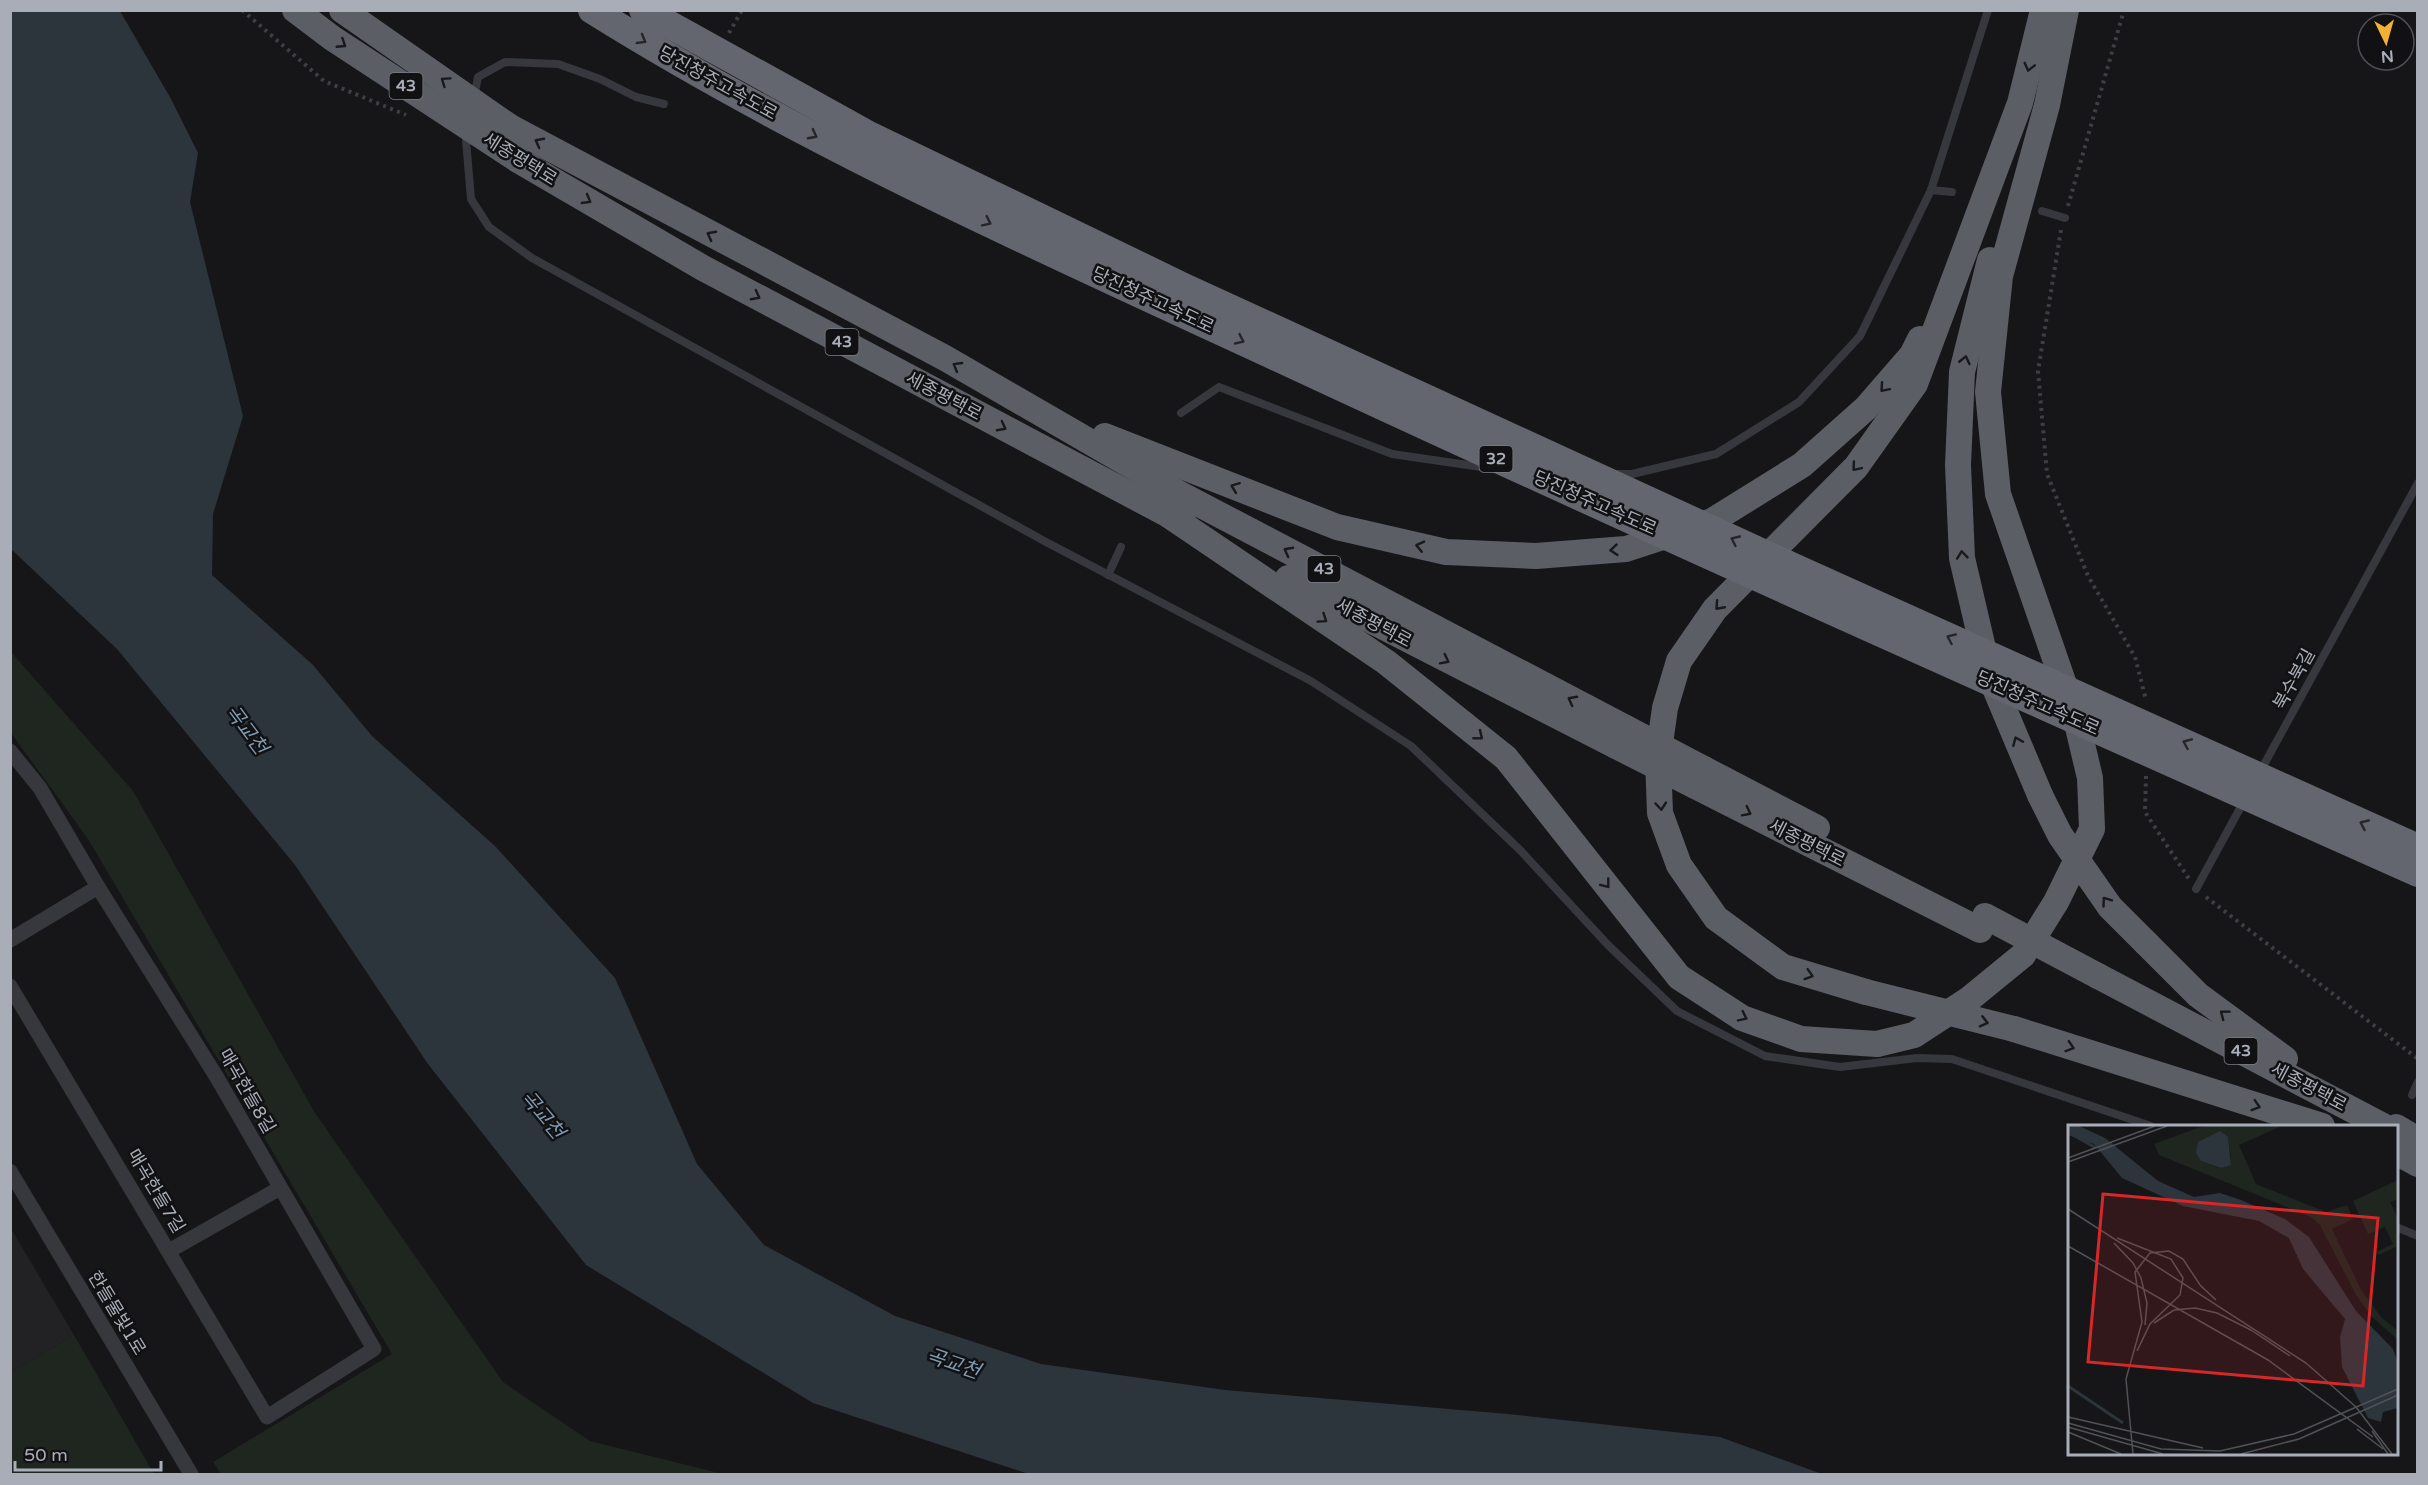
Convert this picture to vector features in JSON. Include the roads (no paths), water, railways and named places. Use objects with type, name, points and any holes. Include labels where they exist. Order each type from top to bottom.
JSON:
[{"type":"highway","name":"세종평택로","points":[[295,10],[332,38],[518,160],[703,268],[1388,631],[1620,737]]},
{"type":"highway","name":"세종평택로","points":[[342,10],[510,127],[945,358],[1180,494],[1620,737],[2095,982],[2381,1125]]},
{"type":"highway","name":"당진청주고속도로","points":[[592,10],[762,108],[856,158],[1016,236],[1462,443],[2418,873]]},
{"type":"highway","name":"당진청주고속도로","points":[[643,10],[867,134],[1110,252],[1789,565],[2418,848]]},
{"type":"highway","points":[[2043,10],[2020,103],[1915,384],[1856,467],[1715,609],[1679,661],[1665,708],[1658,758],[1660,813],[1679,865],[1716,918],[1783,967],[1866,993],[2014,1029],[2319,1125]]},
{"type":"highway","points":[[1170,516],[1386,662],[1506,758],[1679,977],[1742,1018],[1802,1039],[1877,1044],[1914,1035],[1968,1000],[2023,955],[2056,902],[2092,829],[2090,778],[2076,719],[1998,494],[1988,392],[2000,276],[2047,105],[2066,10]]},
{"type":"highway","points":[[2047,105],[1985,274],[1962,372],[1958,465],[1962,558],[1989,674],[2040,795],[2060,835],[2110,907],[2198,995],[2269,1049],[2393,1125]]},
{"type":"highway","points":[[1026,405],[1337,527],[1446,552],[1536,556],[1626,549],[1712,521],[1802,465],[1866,408],[1912,355],[1967,248]]},
{"type":"highway","name":"세종평택로","points":[[2095,982],[2347,1125]]},
{"type":"highway","points":[[2398,1128],[2418,1140]]},
{"type":"highway","points":[[2398,1135],[2418,1145]]},
{"type":"highway","points":[[2398,1153],[2418,1164]]},
{"type":"street","name":"매곡한들8길","points":[[10,751],[40,788],[98,887],[216,1076],[374,1349],[267,1417]]},
{"type":"street","points":[[10,940],[98,887]]},
{"type":"street","name":"매곡한들7길","points":[[10,986],[267,1417]]},
{"type":"street","name":"한들물빛1로","points":[[10,1171],[191,1474]]},
{"type":"street","points":[[169,1251],[280,1188]]},
{"type":"lane","points":[[1574,474],[1632,474],[1716,454],[1798,402],[1860,336],[1931,190],[1988,10]]},
{"type":"lane","points":[[472,109],[478,77],[505,62],[558,64],[600,79],[636,97],[664,104]]},
{"type":"lane","points":[[470,119],[466,140],[471,199],[489,227],[523,252],[1108,575],[1311,681],[1411,746],[1520,850],[1608,945],[1677,1011],[1766,1056],[1840,1067],[1917,1058],[1952,1059],[2148,1125]]},
{"type":"lane","points":[[1931,190],[1952,192]]},
{"type":"lane","points":[[2042,211],[2065,218]]},
{"type":"lane","points":[[1181,413],[1219,387],[1392,454],[1528,474],[1551,474]]},
{"type":"lane","name":"북수북길","points":[[2196,890],[2418,483]]},
{"type":"lane","points":[[1108,575],[1120,546]]},
{"type":"lane","points":[[2412,1095],[2418,1082]]},
{"type":"lane","points":[[2398,1227],[2418,1236]]},
{"type":"water","name":"곡교천","points":[[10,11],[120,11],[171,99],[198,153],[190,202],[243,416],[213,514],[212,575],[313,665],[372,736],[496,847],[615,978],[697,1164],[764,1245],[895,1316],[1041,1364],[1225,1390],[1508,1414],[1720,1437],[1822,1474],[1029,1474],[813,1403],[586,1265],[428,1064],[295,865],[117,649],[11,549]]}]
